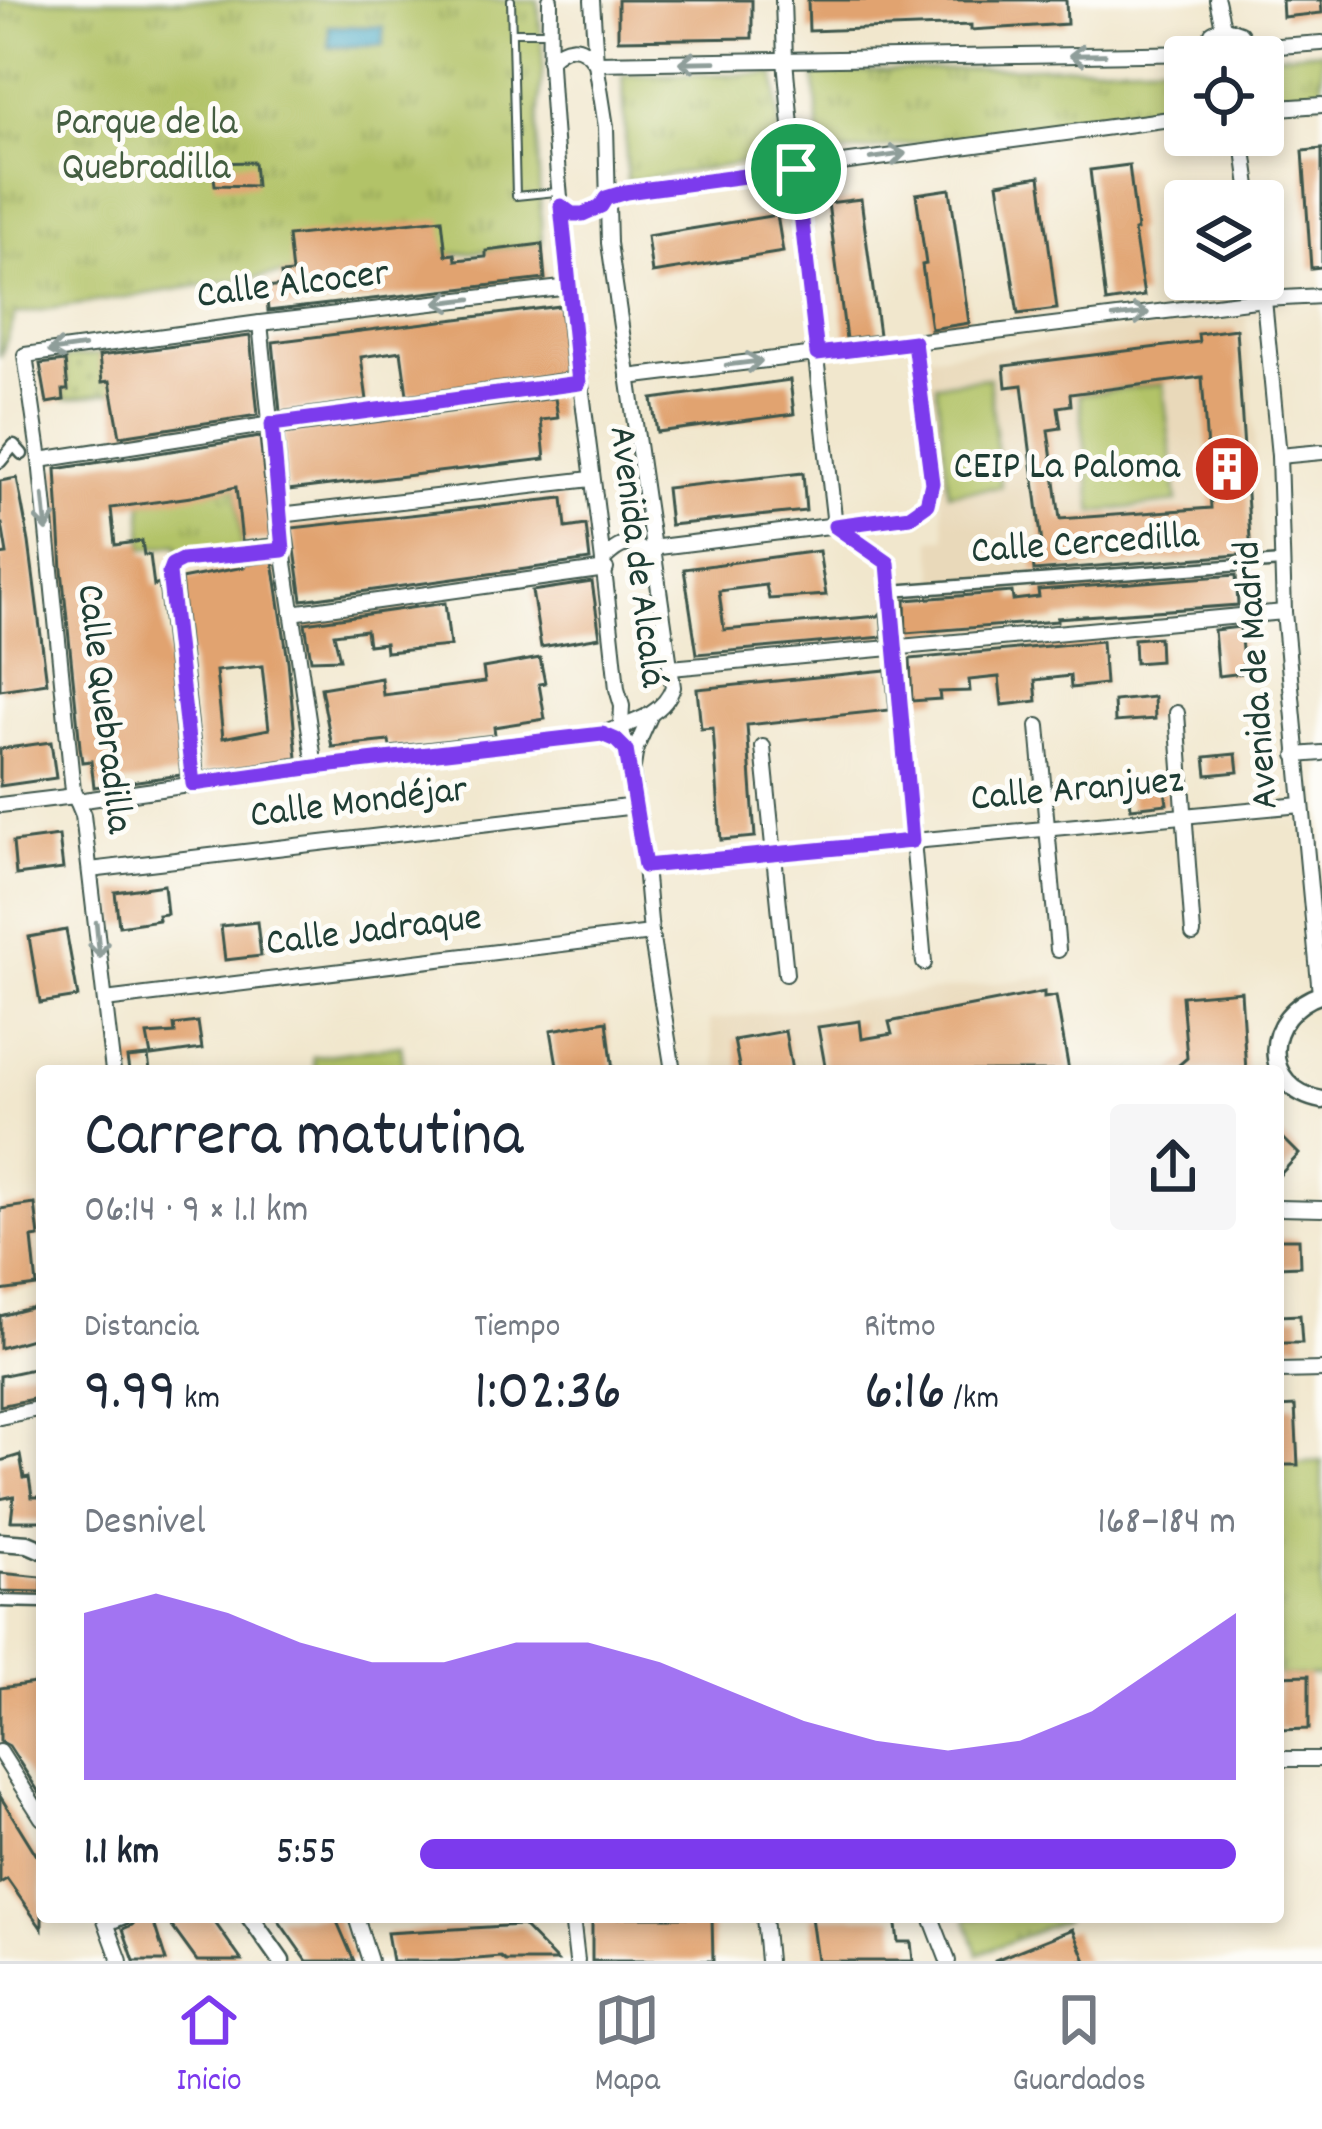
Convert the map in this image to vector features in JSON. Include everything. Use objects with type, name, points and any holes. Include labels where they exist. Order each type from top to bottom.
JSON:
[{"type":"street","name":"Avenida de Alcalá","points":[[550,0],[549,61],[579,383],[605,564],[621,726],[632,772],[672,1065]]},
{"type":"street","name":"Avenida de Alcalá","points":[[592,0],[606,127],[609,243],[673,687],[657,712],[646,715],[632,772]]},
{"type":"street","points":[[783,0],[784,60],[835,526],[888,563],[924,964]]},
{"type":"street","points":[[1217,0],[1223,27]]},
{"type":"street","points":[[1211,36],[1223,27],[1242,36]]},
{"type":"street","points":[[1284,48],[1322,43]]},
{"type":"street","points":[[549,61],[560,49],[580,48],[596,63],[1164,55]]},
{"type":"street","points":[[1284,108],[1322,105]]},
{"type":"street","points":[[561,199],[572,214],[583,214],[601,206],[606,198],[626,192],[1164,120]]},
{"type":"street","name":"Calle Alcocer","points":[[25,355],[569,287]]},
{"type":"street","points":[[1284,298],[1322,296]]},
{"type":"street","points":[[628,377],[1256,300]]},
{"type":"street","name":"Avenida de Madrid","points":[[1264,300],[1279,456],[1284,611],[1321,994]]},
{"type":"street","points":[[260,323],[283,550],[315,767]]},
{"type":"street","points":[[292,613],[605,564],[614,549],[626,544],[652,554],[910,516],[927,504],[932,483],[914,342]]},
{"type":"street","name":"Calle Quebradilla","points":[[25,355],[112,1065]]},
{"type":"street","points":[[40,460],[579,383]]},
{"type":"street","points":[[0,462],[14,445],[22,454]]},
{"type":"street","points":[[1279,456],[1322,452]]},
{"type":"street","points":[[280,515],[591,479]]},
{"type":"street","points":[[193,784],[169,573],[172,565],[182,560],[283,550]]},
{"type":"street","name":"Calle Cercedilla","points":[[891,591],[1282,562]]},
{"type":"street","points":[[671,668],[1284,611]]},
{"type":"street","points":[[622,706],[633,715],[646,715]]},
{"type":"street","points":[[1177,713],[1193,934]]},
{"type":"street","points":[[0,805],[602,734],[646,715]]},
{"type":"street","points":[[1038,726],[1058,950]]},
{"type":"street","points":[[602,734],[626,750]]},
{"type":"street","points":[[763,747],[786,974]]},
{"type":"street","points":[[1296,754],[1322,753]]},
{"type":"street","name":"Calle Aranjuez","points":[[645,866],[1301,805]]},
{"type":"street","name":"Calle Mondéjar","points":[[90,870],[636,806]]},
{"type":"street","name":"Calle Jadraque","points":[[105,1000],[651,933]]},
{"type":"street","points":[[1278,1065],[1278,1028],[1288,1013],[1321,994]]},
{"type":"street","points":[[1284,1086],[1322,1100]]},
{"type":"street","points":[[1284,1208],[1322,1209]]},
{"type":"street","points":[[1284,1371],[1322,1370]]},
{"type":"street","points":[[0,1417],[36,1409]]},
{"type":"street","points":[[0,1542],[36,1547]]},
{"type":"street","points":[[0,1601],[36,1602]]},
{"type":"street","points":[[0,1752],[36,1809]]},
{"type":"street","points":[[1284,1759],[1322,1759]]},
{"type":"street","points":[[107,1923],[120,1961]]},
{"type":"street","points":[[254,1923],[281,1961]]},
{"type":"street","points":[[360,1923],[370,1961]]},
{"type":"street","points":[[573,1923],[577,1961]]},
{"type":"street","points":[[765,1923],[768,1961]]},
{"type":"street","points":[[933,1923],[948,1961]]},
{"type":"lane","points":[[511,0],[516,196],[561,199]]},
{"type":"lane","points":[[512,32],[550,32]]},
{"type":"shaded area","points":[[1246,317],[1263,561],[937,584],[931,540],[946,538],[925,356]]},
{"type":"shaded area","points":[[1056,975],[1073,1065],[717,1065],[709,1020]]},
{"type":"green space","name":"Parque de la Quebradilla","points":[[0,0],[538,0],[543,63],[537,131],[542,244],[243,279],[16,314],[0,358]]},
{"type":"green space","points":[[1322,51],[1322,99],[1284,101],[1284,54]]},
{"type":"green space","points":[[1164,64],[1164,110],[821,156],[814,73]]},
{"type":"green space","points":[[775,74],[782,157],[627,181],[623,75]]},
{"type":"green space","points":[[99,354],[103,382],[182,373],[159,385],[64,400],[63,390],[68,389],[65,358]]},
{"type":"green space","points":[[989,378],[1001,487],[949,493],[936,384]]},
{"type":"green space","points":[[1163,384],[1177,502],[1093,512],[1079,395]]},
{"type":"green space","points":[[236,487],[242,550],[181,556],[177,544],[143,549],[142,503]]},
{"type":"green space","points":[[401,1045],[403,1065],[314,1065],[313,1057]]},
{"type":"green space","points":[[1322,1461],[1322,1675],[1284,1676],[1284,1464]]},
{"type":"green space","points":[[967,1923],[1057,1923],[978,1954]]},
{"type":"water","points":[[329,26],[383,27],[383,45],[329,47]]},
{"type":"building","points":[[618,0],[752,0],[752,38],[618,40]]},
{"type":"building","points":[[808,0],[1066,0],[1067,24],[809,31]]},
{"type":"building","points":[[1282,0],[1321,0],[1322,13],[1283,17]]},
{"type":"building","points":[[1322,149],[1322,267],[1311,268],[1303,151]]},
{"type":"building","points":[[254,162],[256,186],[215,185],[212,163]]},
{"type":"building","points":[[1129,165],[1144,296],[1106,302],[1090,170]]},
{"type":"building","points":[[1040,176],[1057,309],[1018,314],[998,183]]},
{"type":"building","points":[[950,189],[969,323],[931,329],[916,194]]},
{"type":"building","points":[[861,199],[879,335],[846,339],[828,203]]},
{"type":"building","points":[[777,215],[783,252],[652,273],[647,236]]},
{"type":"building","points":[[442,219],[446,255],[455,254],[456,260],[486,257],[486,251],[542,244],[545,279],[268,311],[266,288],[283,286],[281,274],[292,273],[288,236]]},
{"type":"building","points":[[560,306],[567,373],[407,395],[401,351],[361,357],[367,400],[280,412],[273,342]]},
{"type":"building","name":"CEIP La Paloma","points":[[1236,329],[1251,554],[1034,571],[1032,545],[1042,544],[1022,385],[1006,387],[1004,366],[1199,342],[1198,334]],"holes":[[[1202,377],[1211,508],[1060,519],[1048,430],[1061,428],[1058,407],[1071,405],[1070,394]]]},
{"type":"building","points":[[250,336],[258,415],[120,436],[110,381],[102,382],[99,356]]},
{"type":"building","points":[[65,361],[68,390],[63,390],[64,400],[47,403],[40,364]]},
{"type":"building","points":[[790,380],[794,414],[657,432],[652,399]]},
{"type":"building","points":[[555,398],[558,418],[541,420],[545,459],[288,490],[283,434]]},
{"type":"building","points":[[260,437],[271,539],[242,542],[236,487],[111,508],[115,545],[142,541],[144,555],[150,555],[154,586],[159,584],[181,775],[94,787],[91,761],[82,762],[80,747],[56,469]]},
{"type":"building","points":[[803,473],[806,511],[670,525],[666,488]]},
{"type":"building","points":[[17,478],[47,683],[0,690],[0,555],[7,554],[0,524],[0,481]]},
{"type":"building","points":[[563,498],[566,528],[586,525],[590,560],[302,600],[292,528]]},
{"type":"building","points":[[819,551],[826,595],[769,599],[766,585],[719,591],[724,630],[881,613],[883,637],[697,654],[684,569]]},
{"type":"building","points":[[273,561],[297,758],[203,772],[181,579]],"holes":[[[262,666],[269,729],[223,738],[216,671]]]},
{"type":"building","points":[[1236,575],[1238,605],[906,633],[905,600],[1012,592],[1013,600],[1039,597],[1038,590]]},
{"type":"building","points":[[592,582],[600,637],[541,647],[532,591]]},
{"type":"building","points":[[445,603],[450,646],[386,652],[385,643],[368,645],[366,630],[334,634],[340,659],[311,660],[305,623]]},
{"type":"building","points":[[1240,627],[1244,673],[1218,676],[1214,630]]},
{"type":"building","points":[[1159,637],[1160,661],[1135,663],[1134,639]]},
{"type":"building","points":[[1102,641],[1105,684],[1071,688],[1070,676],[1035,680],[1037,701],[1002,705],[999,677],[969,680],[970,691],[939,692],[940,699],[912,701],[910,659]]},
{"type":"building","points":[[540,658],[545,719],[494,727],[495,735],[390,747],[389,741],[332,747],[321,688],[381,678],[383,695],[485,682],[483,668]]},
{"type":"building","points":[[886,670],[890,710],[747,725],[755,837],[721,840],[713,728],[701,729],[697,689]]},
{"type":"building","points":[[1154,697],[1155,719],[1115,722],[1114,701]]},
{"type":"building","points":[[51,742],[56,778],[0,786],[0,749]]},
{"type":"building","points":[[1236,754],[1238,772],[1207,775],[1205,757]]},
{"type":"building","points":[[1164,783],[1167,804],[1131,808],[1129,787]]},
{"type":"building","points":[[59,836],[63,869],[16,875],[13,842]]},
{"type":"building","points":[[164,885],[167,914],[158,915],[159,920],[119,926],[115,892]]},
{"type":"building","points":[[257,922],[261,956],[225,960],[221,926]]},
{"type":"building","points":[[66,930],[78,997],[40,1003],[29,937]]},
{"type":"building","points":[[1241,991],[1246,1065],[1179,1065],[1187,1058],[1182,996]]},
{"type":"building","points":[[1044,992],[1044,998],[1056,996],[1068,1065],[825,1065],[818,1027],[860,1021],[862,1039],[892,1034],[889,1022]]},
{"type":"building","points":[[607,1021],[612,1065],[557,1065],[551,1030]]},
{"type":"building","points":[[198,1022],[202,1049],[151,1056],[147,1035],[175,1033],[174,1025]]},
{"type":"building","points":[[785,1031],[791,1065],[739,1065],[734,1040]]},
{"type":"building","points":[[148,1056],[149,1065],[128,1065],[127,1058]]},
{"type":"building","points":[[1284,1139],[1299,1154],[1284,1170]]},
{"type":"building","points":[[35,1204],[36,1286],[0,1291],[0,1209]]},
{"type":"building","points":[[1284,1239],[1299,1239],[1300,1266],[1284,1267]]},
{"type":"building","points":[[36,1307],[36,1338],[0,1348],[0,1316]]},
{"type":"building","points":[[1300,1315],[1302,1343],[1284,1343],[1284,1316]]},
{"type":"building","points":[[36,1368],[36,1398],[0,1406],[0,1376]]},
{"type":"building","points":[[1295,1406],[1298,1465],[1284,1465],[1284,1407]]},
{"type":"building","points":[[20,1455],[24,1478],[29,1477],[32,1497],[36,1497],[36,1521],[11,1521],[14,1496],[0,1499],[0,1461]]},
{"type":"building","points":[[0,1573],[36,1576],[36,1592],[0,1591]]},
{"type":"building","points":[[1309,1675],[1309,1729],[1284,1730],[1284,1676]]},
{"type":"building","points":[[36,1683],[36,1788],[9,1746],[0,1741],[0,1688]]},
{"type":"building","points":[[0,1796],[36,1854],[36,1920],[7,1879],[0,1883]]},
{"type":"building","points":[[154,1923],[166,1961],[134,1961],[123,1929]]},
{"type":"building","points":[[169,1923],[215,1923],[242,1961],[197,1961]]},
{"type":"building","points":[[280,1923],[338,1923],[354,1961],[307,1961]]},
{"type":"building","points":[[592,1923],[712,1923],[713,1961],[592,1961]]},
{"type":"building","points":[[812,1923],[896,1923],[898,1942],[911,1942],[913,1961],[817,1961]]},
{"type":"building","points":[[522,1925],[557,1961],[506,1961],[501,1957],[392,1961],[387,1933]]},
{"type":"building","points":[[1073,1929],[1086,1961],[995,1961],[995,1960]]},
{"type":"place","name":"CEIP La Paloma","points":[[1227,469]]},
{"type":"route","points":[[796,169],[817,354],[914,342],[932,483],[927,504],[910,516],[835,526],[888,563],[912,841],[645,866],[626,750],[602,734],[193,784],[169,573],[182,560],[283,550],[272,424],[579,383],[561,206],[572,214],[583,214],[601,206],[606,198],[626,192],[796,169]]}]
